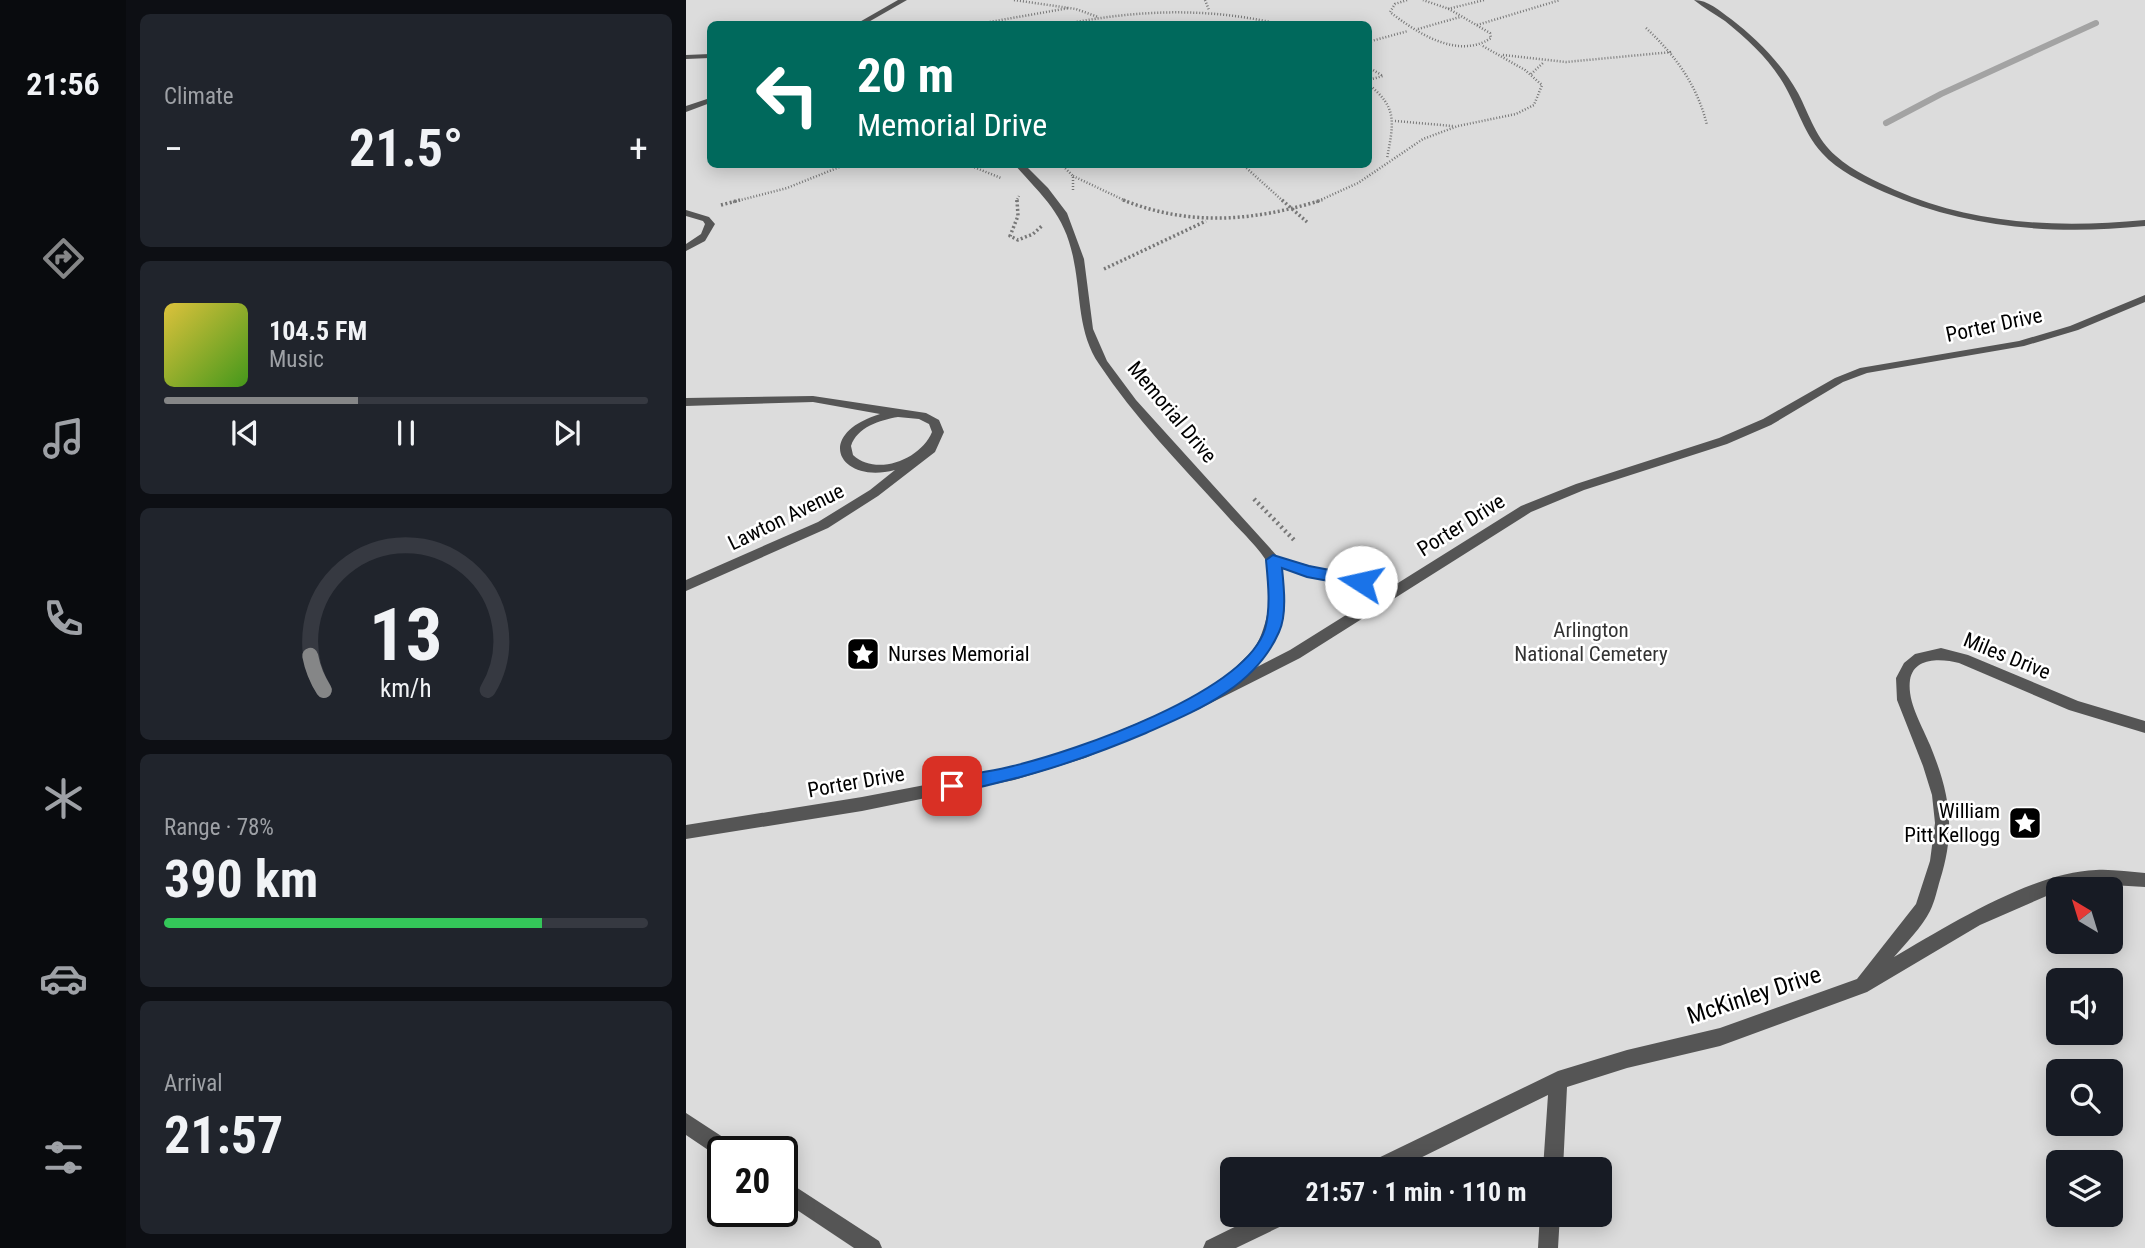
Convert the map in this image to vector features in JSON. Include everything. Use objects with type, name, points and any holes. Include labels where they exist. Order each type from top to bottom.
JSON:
[{"type":"lane","points":[[866,21],[904,0]]},
{"type":"lane","points":[[1698,0],[1749,37],[1768,57],[1792,91],[1819,145],[1840,164],[1866,180],[1917,203],[1999,223],[2081,229],[2145,223]]},
{"type":"lane","points":[[686,57],[707,55]]},
{"type":"lane","points":[[686,109],[707,101]]},
{"type":"lane","name":"Memorial Drive","points":[[1022,168],[1045,190],[1062,213],[1079,259],[1088,329],[1102,361],[1132,402],[1273,560]]},
{"type":"lane","points":[[686,213],[706,219],[710,224],[709,231],[702,239],[686,248]]},
{"type":"lane","name":"Porter Drive","points":[[686,832],[862,804],[1014,774],[1080,754],[1190,707],[1295,654],[1506,520],[1540,503],[1723,441],[1768,422],[1853,373],[1887,365],[1988,351],[2036,340],[2087,323],[2145,298]]},
{"type":"lane","points":[[686,402],[813,399],[926,416],[934,422],[938,430],[937,439],[931,449]]},
{"type":"lane","name":"Lawton Avenue","points":[[898,413],[874,418],[855,431],[846,444],[846,454],[850,460],[864,467],[890,468],[906,464],[931,449]]},
{"type":"lane","name":"Lawton Avenue","points":[[686,586],[846,512],[904,472],[931,449]]},
{"type":"lane","points":[[1220,690],[1254,661],[1273,630],[1276,587],[1273,560],[1334,577],[1401,588]]},
{"type":"lane","name":"Miles Drive","points":[[1861,986],[1923,908],[1938,861],[1943,823],[1940,795],[1904,700],[1903,678],[1909,667],[1920,658],[1941,653],[1963,659],[2074,706],[2145,727]]},
{"type":"lane","name":"McKinley Drive","points":[[1401,1157],[1558,1080],[1627,1059],[1720,1037],[1861,986],[1974,919],[2048,886],[2095,877],[2145,880]]},
{"type":"lane","points":[[1554,1157],[1558,1080]]},
{"type":"lane","points":[[686,1123],[707,1138]]},
{"type":"lane","points":[[798,1199],[872,1248]]},
{"type":"lane","points":[[1213,1248],[1257,1227]]},
{"type":"lane","points":[[1548,1248],[1549,1227]]},
{"type":"path","points":[[1014,0],[1069,8],[1098,17]]},
{"type":"path","points":[[1205,0],[1209,10]]},
{"type":"path","points":[[1407,0],[1392,6],[1390,12],[1449,46],[1481,45],[1488,42],[1492,35],[1447,9],[1423,0]]},
{"type":"path","points":[[1447,9],[1484,0]]},
{"type":"path","points":[[1476,25],[1560,0]]},
{"type":"path","points":[[995,21],[1069,8]]},
{"type":"path","points":[[1080,21],[1168,9],[1209,10],[1267,21]]},
{"type":"path","points":[[1417,29],[1461,17]]},
{"type":"path","points":[[1646,28],[1672,52],[1697,89],[1707,125]]},
{"type":"path","points":[[1372,41],[1408,31]]},
{"type":"path","points":[[1065,168],[1073,176],[1134,206],[1166,216],[1208,220],[1256,218],[1320,202],[1348,189],[1387,160],[1421,140],[1458,126],[1527,111],[1534,105],[1542,92],[1542,85],[1531,74],[1481,45]]},
{"type":"path","points":[[1497,52],[1545,61],[1672,52]]},
{"type":"path","points":[[1531,74],[1545,61]]},
{"type":"path","points":[[1372,69],[1383,76],[1372,80]]},
{"type":"path","points":[[1372,86],[1390,106],[1395,121],[1387,160]]},
{"type":"path","points":[[1395,121],[1458,126]]},
{"type":"path","points":[[732,202],[787,188],[837,168]]},
{"type":"path","points":[[1246,168],[1307,222]]},
{"type":"path","points":[[1073,176],[1073,194]]},
{"type":"path","points":[[1022,193],[1017,197],[1018,216],[1010,236],[1018,240],[1024,239],[1046,223]]},
{"type":"path","points":[[1103,270],[1135,257],[1174,233],[1208,220]]},
{"type":"path","points":[[1102,278],[1103,262]]},
{"type":"path","points":[[1248,493],[1295,541]]},
{"type":"green space","name":"Arlington National Cemetery","points":[[686,0],[2145,0],[2145,1248],[686,1248]]},
{"type":"waterway","points":[[1886,123],[1941,94],[2096,23]]},
{"type":"place","name":"Nurses Memorial","points":[[863,654]]},
{"type":"place","name":"William Pitt Kellogg","points":[[2025,823]]},
{"type":"route","points":[[952,786],[1014,774],[1080,754],[1190,707],[1220,690],[1254,661],[1273,630],[1276,587],[1273,560],[1307,571],[1361,582]]}]
